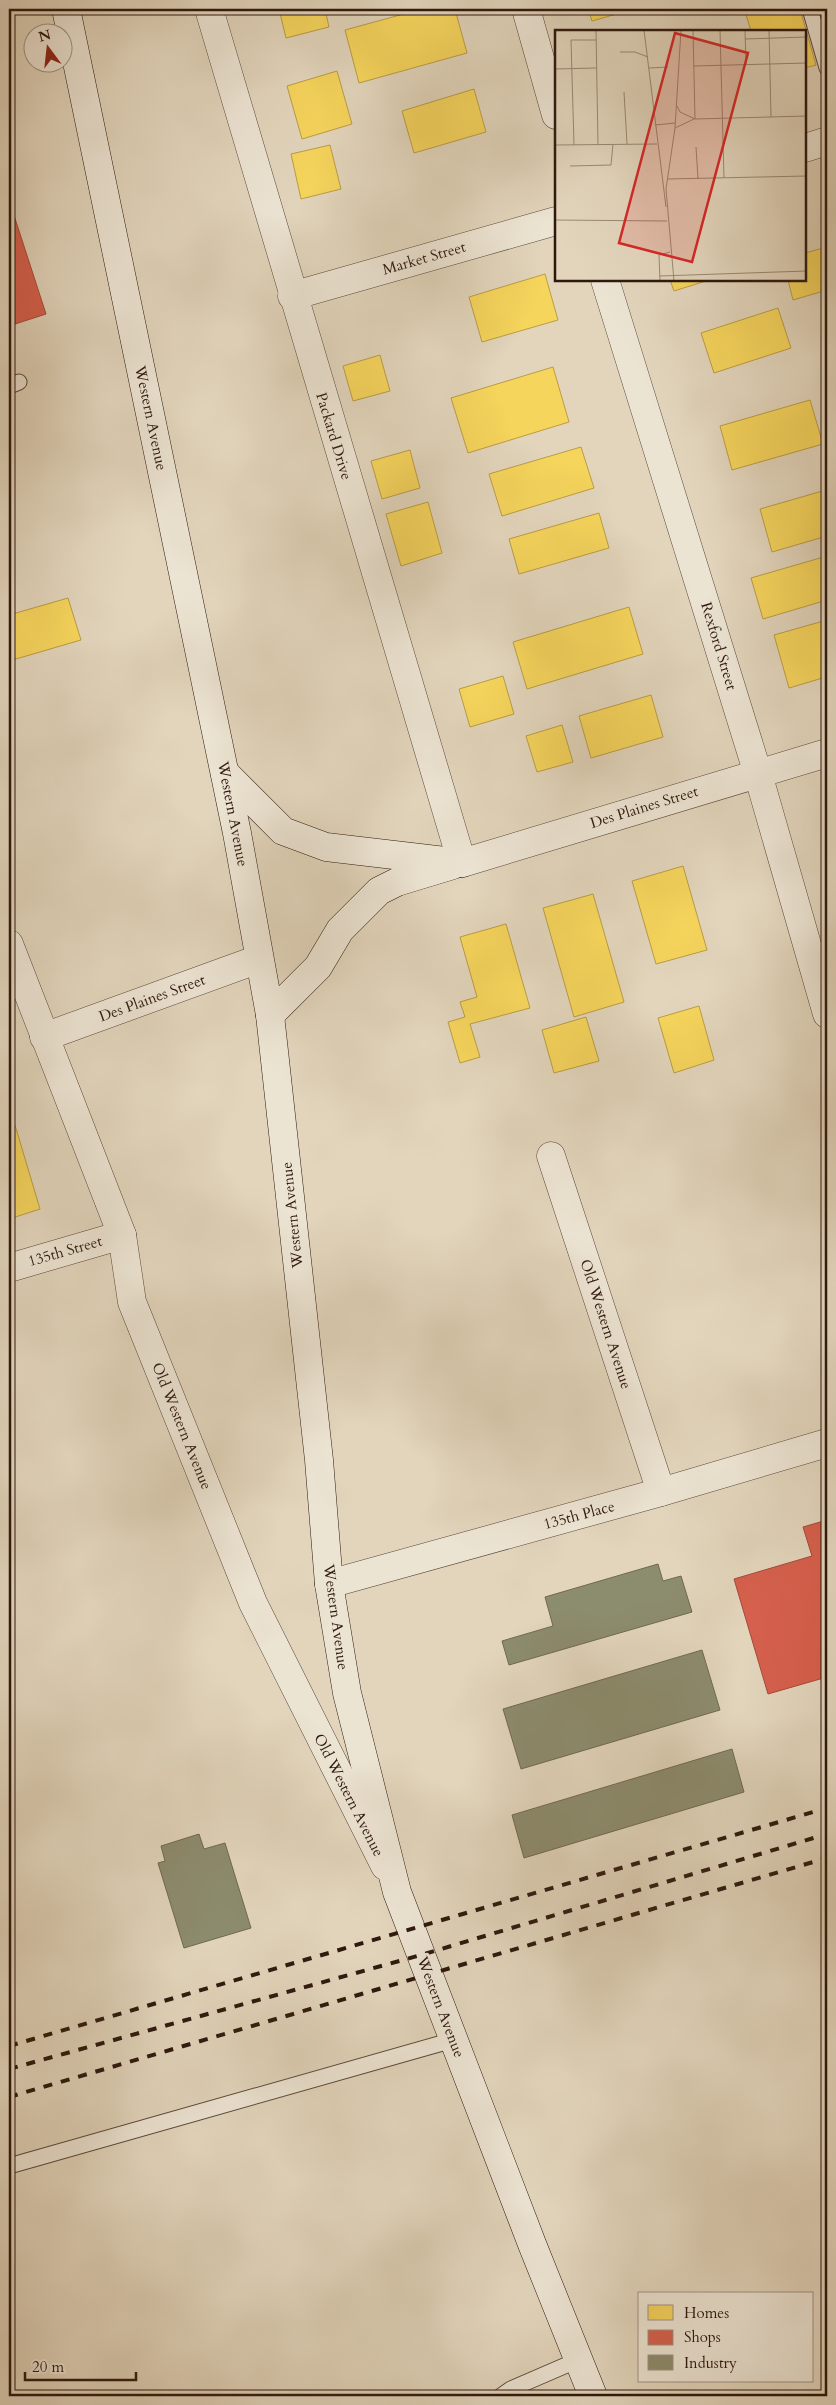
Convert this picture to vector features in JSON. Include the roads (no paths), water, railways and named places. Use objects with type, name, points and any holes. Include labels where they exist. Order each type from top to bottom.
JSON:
[{"type":"street","name":"Western Avenue","points":[[66,9],[225,773],[270,1015],[319,1460],[329,1584],[346,1694],[397,1892],[593,2396]]},
{"type":"street","name":"Packard Drive","points":[[209,9],[292,296],[462,862]]},
{"type":"street","points":[[526,9],[555,111]]},
{"type":"street","points":[[806,148],[827,142]]},
{"type":"street","name":"Market Street","points":[[292,296],[555,220]]},
{"type":"street","name":"Rexford Street","points":[[604,281],[758,774],[827,1014]]},
{"type":"street","name":"Des Plaines Street","points":[[270,1015],[318,966],[340,930],[379,890],[397,882],[462,862],[827,753]]},
{"type":"street","points":[[225,773],[283,832],[326,847],[462,862]]},
{"type":"street","name":"Old Western Avenue","points":[[9,944],[122,1235],[132,1302],[253,1603],[397,1892]]},
{"type":"street","name":"Des Plaines Street","points":[[44,1037],[260,959]]},
{"type":"street","name":"Old Western Avenue","points":[[551,1156],[661,1492]]},
{"type":"street","name":"135th Street","points":[[9,1268],[122,1235]]},
{"type":"street","name":"135th Place","points":[[329,1584],[661,1492],[827,1443]]},
{"type":"lane","points":[[810,9],[827,68]]},
{"type":"lane","points":[[9,2166],[453,2040]]},
{"type":"lane","points":[[501,2396],[511,2389],[578,2360]]},
{"type":"railway","points":[[9,2046],[827,1808]]},
{"type":"railway","points":[[9,2069],[421,1955],[827,1834]]},
{"type":"railway","points":[[9,2097],[827,1858]]}]
